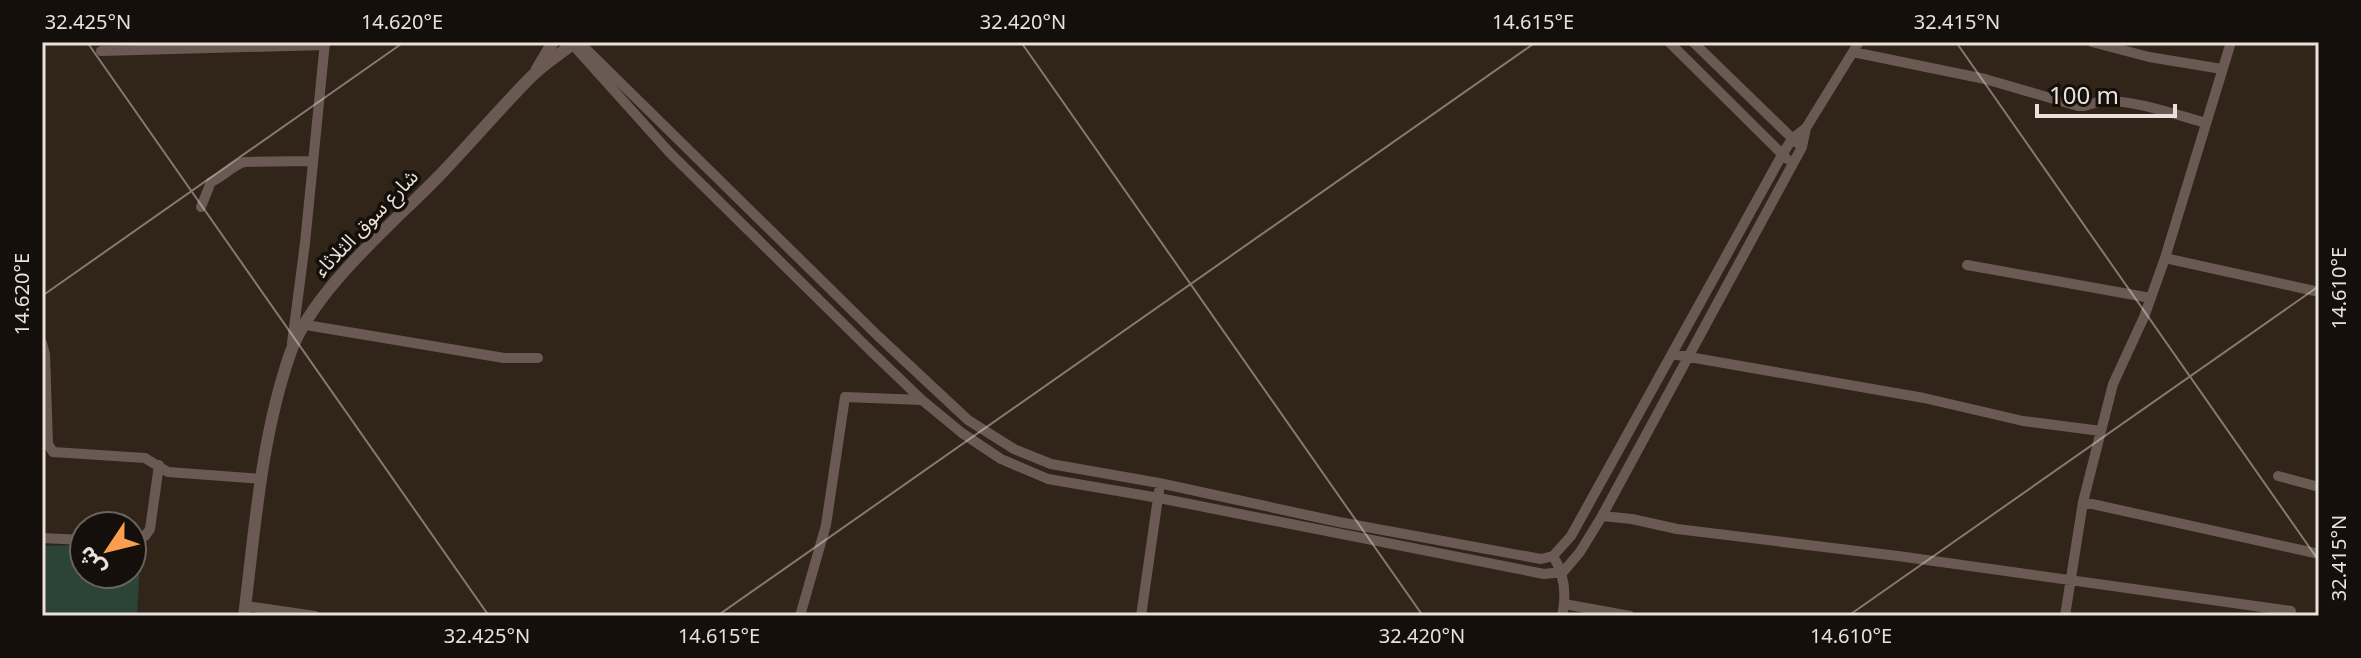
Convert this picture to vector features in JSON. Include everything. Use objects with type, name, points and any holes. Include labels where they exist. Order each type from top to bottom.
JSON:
[{"type":"street","points":[[1669,42],[1793,163]]},
{"type":"street","points":[[1693,42],[1802,147]]},
{"type":"street","points":[[2092,42],[2149,57],[2222,69]]},
{"type":"street","points":[[2065,616],[2083,502],[2113,384],[2165,258],[2231,42]]},
{"type":"street","points":[[568,43],[968,420],[1014,449],[1051,464],[1530,557],[1553,556],[1571,536],[1782,155],[1792,139],[1806,128]]},
{"type":"street","points":[[568,43],[670,153],[922,400],[962,433],[1021,469],[1048,479],[1544,574],[1563,572],[1580,552],[1602,516],[1802,147],[1806,128],[1856,47],[2078,106],[2089,107],[2103,101],[2123,103],[2206,123]]},
{"type":"street","name":"شارع سوق الثلاثاء","points":[[245,611],[266,442],[290,353],[323,295],[347,268],[439,176],[533,75],[568,43]]},
{"type":"street","points":[[101,51],[325,44],[290,353]]},
{"type":"street","points":[[201,207],[211,182],[223,177],[237,164],[313,161]]},
{"type":"street","points":[[780,263],[791,250]]},
{"type":"street","points":[[2165,258],[2319,292]]},
{"type":"street","points":[[1967,265],[2151,298]]},
{"type":"street","points":[[306,325],[504,358],[538,358]]},
{"type":"street","points":[[42,343],[48,444],[53,452],[145,458],[168,472],[262,479]]},
{"type":"street","points":[[1672,354],[1924,398],[2023,421],[2101,431]]},
{"type":"street","points":[[800,616],[826,525],[845,397],[922,400]]},
{"type":"street","points":[[148,532],[159,465]]},
{"type":"street","points":[[2278,476],[2319,487]]},
{"type":"street","points":[[1141,616],[1159,483]]},
{"type":"street","points":[[2083,502],[2319,554]]},
{"type":"street","points":[[1602,516],[1677,529],[2291,611]]},
{"type":"street","points":[[1366,540],[1368,526]]},
{"type":"street","points":[[42,538],[68,539]]},
{"type":"street","points":[[1553,556],[1563,572],[1562,616]]},
{"type":"street","points":[[1564,604],[1630,616]]},
{"type":"street","points":[[245,611],[315,616]]},
{"type":"green space","points":[[68,545],[68,590],[138,590],[137,616],[42,616],[42,546]]}]
